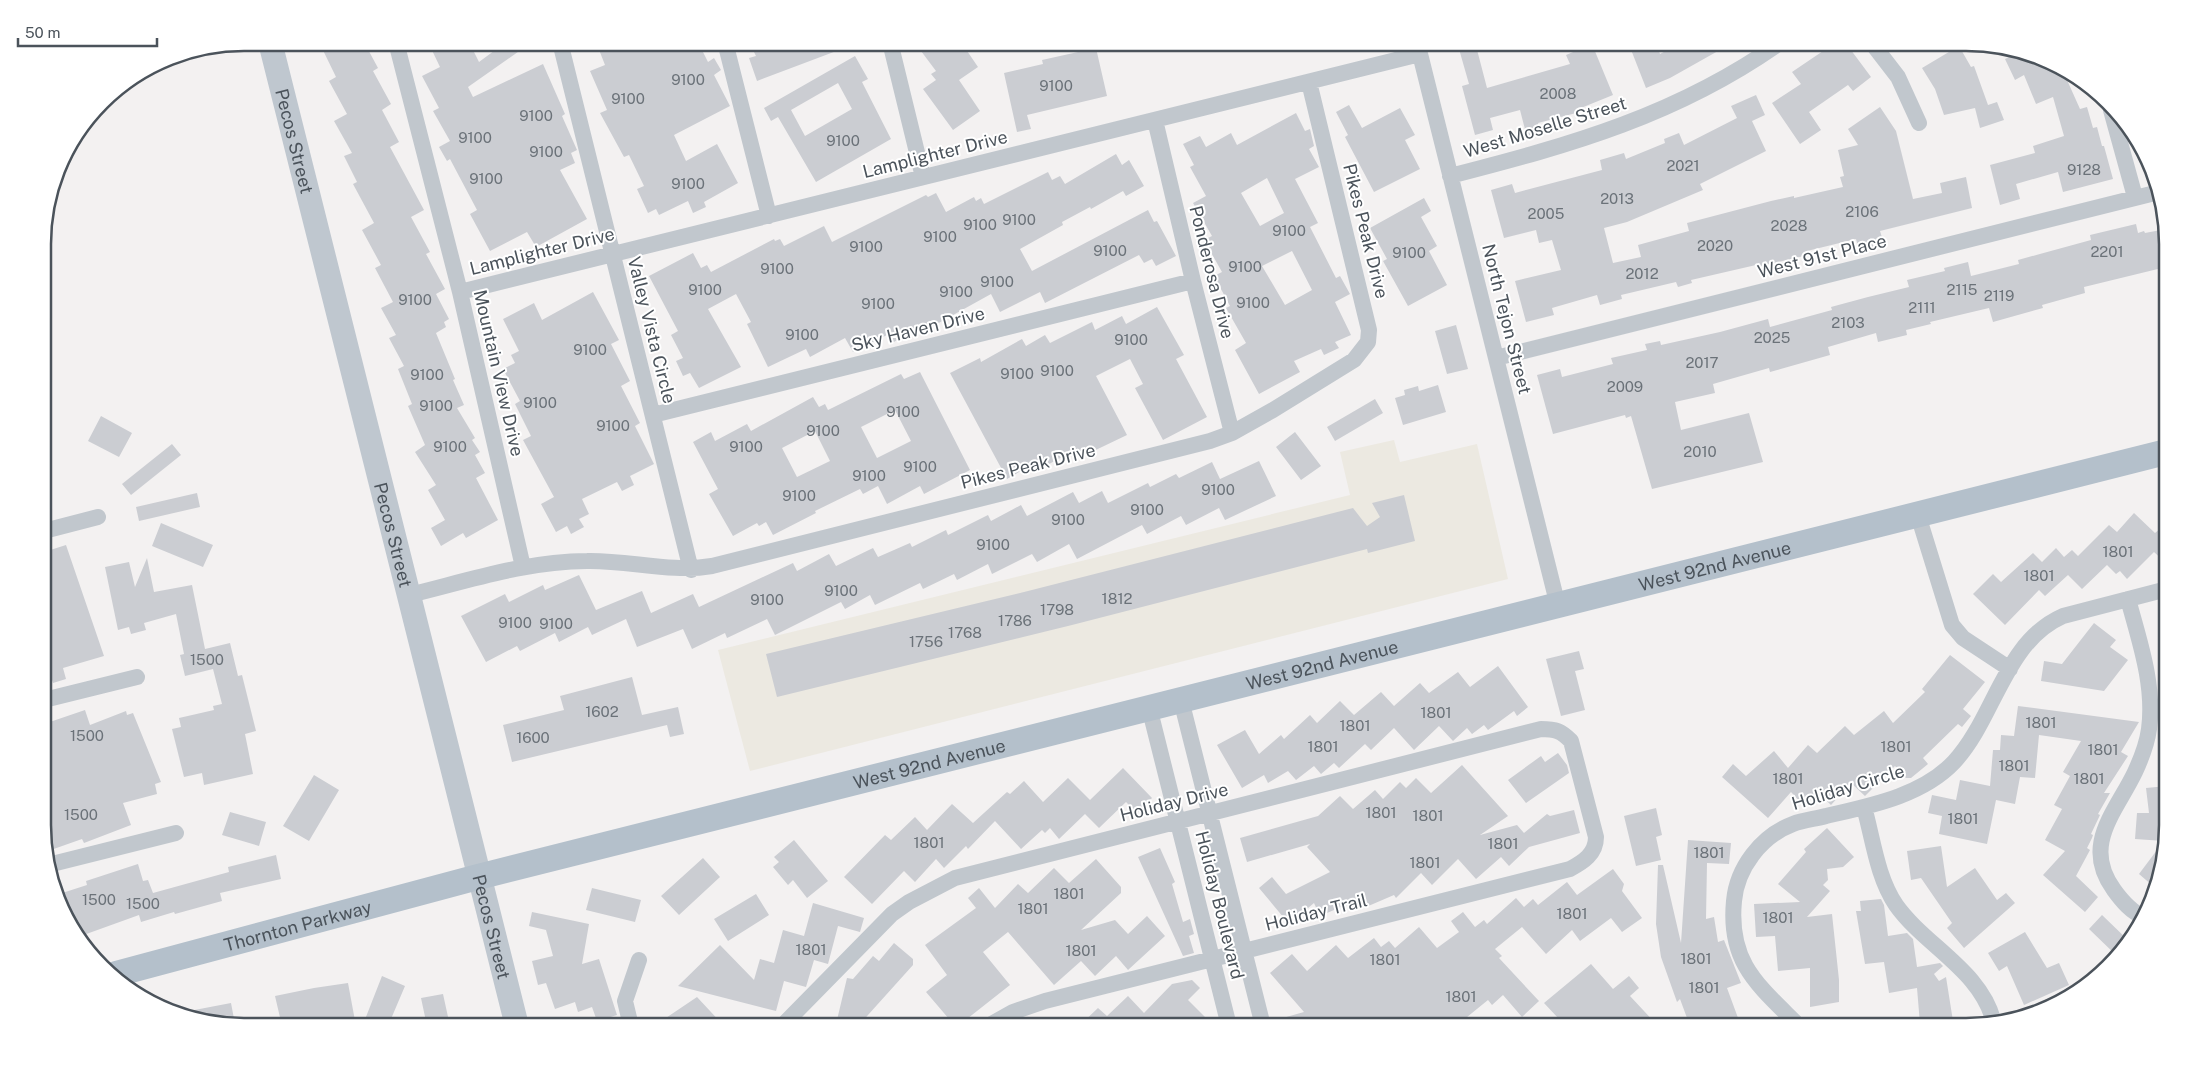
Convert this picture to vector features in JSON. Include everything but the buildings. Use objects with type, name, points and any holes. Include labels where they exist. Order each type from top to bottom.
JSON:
[{"type":"main road","name":"Pecos Street","points":[[272,51],[514,1018]]},
{"type":"main road","name":"West 92nd Avenue","points":[[478,877],[2159,454]]},
{"type":"main road","name":"Thornton Parkway","points":[[120,973],[478,877]]},
{"type":"street","name":"Mountain View Drive","points":[[398,51],[460,292],[523,567]]},
{"type":"street","name":"Valley Vista Circle","points":[[562,51],[691,570]]},
{"type":"street","points":[[728,51],[769,216]]},
{"type":"street","points":[[892,51],[923,177]]},
{"type":"street","name":"Lamplighter Drive","points":[[460,292],[1309,82],[1408,51]]},
{"type":"street","name":"North Tejon Street","points":[[1419,51],[1558,606]]},
{"type":"street","name":"West Moselle Street","points":[[1450,176],[1545,152],[1629,124],[1709,87],[1769,51]]},
{"type":"street","points":[[1878,51],[1898,77],[1919,123]]},
{"type":"street","name":"Pikes Peak Drive","points":[[409,595],[523,567],[552,562],[606,561],[691,570],[722,564],[1210,441],[1232,433],[1354,360],[1368,342],[1369,330],[1309,82]]},
{"type":"street","name":"Ponderosa Drive","points":[[1154,120],[1232,433]]},
{"type":"street","points":[[2114,121],[2135,197]]},
{"type":"street","name":"West 91st Place","points":[[1496,358],[2152,194]]},
{"type":"street","name":"Sky Haven Drive","points":[[653,415],[1193,281]]},
{"type":"street","points":[[1918,515],[1952,625],[1963,638],[2010,669]]},
{"type":"street","points":[[51,529],[98,517]]},
{"type":"street","name":"Holiday Circle","points":[[1790,1018],[1758,984],[1739,956],[1734,940],[1732,918],[1735,888],[1746,862],[1776,833],[1793,824],[1864,807],[1908,792],[1934,778],[1954,762],[1977,729],[2010,669],[2031,639],[2047,624],[2063,616],[2159,591]]},
{"type":"street","points":[[2128,599],[2145,663],[2149,691],[2149,727],[2140,762],[2106,824],[2100,847],[2104,870],[2112,887],[2128,908],[2137,913]]},
{"type":"street","points":[[51,698],[137,677]]},
{"type":"street","name":"Holiday Boulevard","points":[[1181,700],[1261,1018]]},
{"type":"street","name":"Holiday Boulevard","points":[[1149,707],[1228,1018]]},
{"type":"street","name":"Holiday Drive","points":[[790,1018],[892,914],[934,887],[955,878],[1542,730],[1555,729],[1562,732],[1572,741],[1585,791]]},
{"type":"street","name":"Holiday Trail","points":[[1002,1018],[1013,1012],[1045,1001],[1570,869],[1584,862],[1596,844],[1585,791]]},
{"type":"street","points":[[1864,807],[1886,889],[1896,906],[1914,926],[1975,984],[1989,1007],[1992,1016]]},
{"type":"street","points":[[55,863],[176,833]]},
{"type":"street","points":[[629,1018],[625,1002],[639,960]]},
{"type":"shaded area","points":[[1394,440],[1400,462],[1477,444],[1508,579],[750,771],[718,650],[1350,495],[1340,452]]}]
